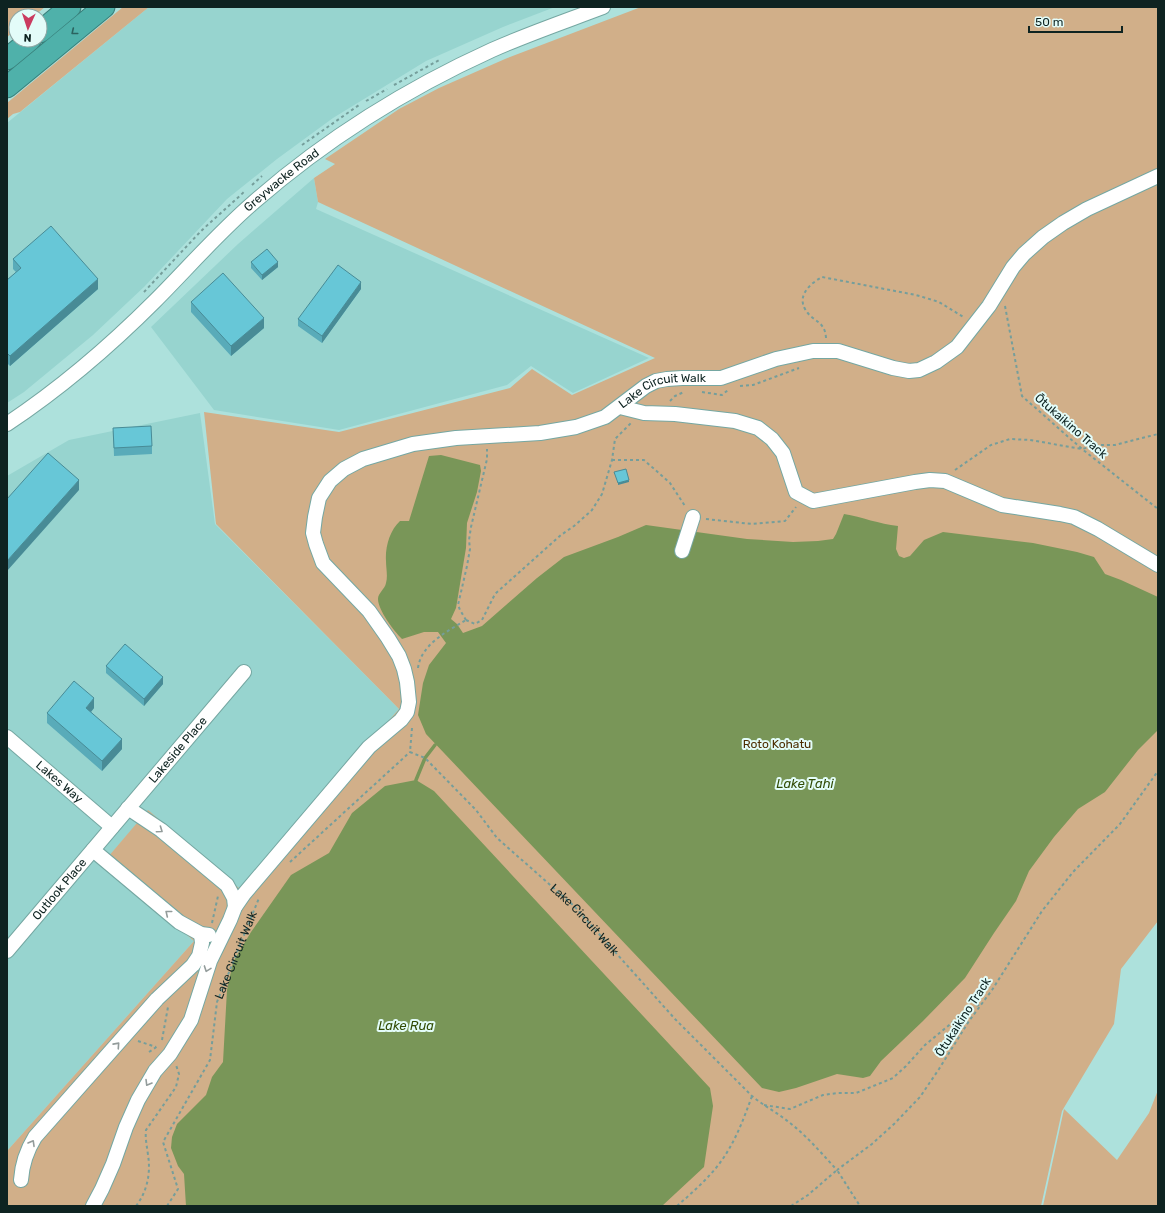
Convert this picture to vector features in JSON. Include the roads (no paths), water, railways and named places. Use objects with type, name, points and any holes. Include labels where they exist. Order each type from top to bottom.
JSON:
[{"type":"highway","points":[[48,25],[70,7]]},
{"type":"highway","points":[[7,87],[104,7]]},
{"type":"highway","points":[[7,59],[20,48]]},
{"type":"street","name":"Greywacke Road","points":[[7,424],[57,388],[98,354],[156,300],[226,227],[292,170],[321,149],[386,105],[448,71],[494,49],[602,7]]},
{"type":"street","name":"Lake Circuit Walk","points":[[620,407],[634,394],[656,381],[682,378],[721,378],[795,354],[826,350],[849,353],[909,371],[919,370],[930,366],[957,348],[976,325],[1002,287],[1013,267],[1024,254],[1043,237],[1087,209],[1158,176]]},
{"type":"street","name":"Lake Circuit Walk","points":[[620,407],[638,411],[735,420],[758,428],[772,439],[783,453],[796,492],[813,501],[915,482],[930,480],[941,481],[954,484],[1002,505],[1074,517],[1158,565]]},
{"type":"street","points":[[235,907],[259,887],[369,747],[401,720],[407,712],[409,702],[404,669],[388,638],[369,611],[323,563],[316,544],[313,533],[319,498],[330,481],[344,469],[364,459],[413,444],[540,432],[576,427],[605,418],[620,407]]},
{"type":"street","points":[[682,551],[693,517]]},
{"type":"street","name":"Lakeside Place","points":[[112,827],[244,672]]},
{"type":"street","name":"Lakes Way","points":[[7,737],[112,827]]},
{"type":"street","points":[[93,1206],[113,1164],[126,1127],[138,1100],[155,1071],[170,1054],[192,1020],[203,980],[235,907],[234,898],[227,885],[161,830],[128,808]]},
{"type":"street","name":"Outlook Place","points":[[7,951],[112,827]]},
{"type":"street","points":[[93,850],[175,918],[201,934],[214,936],[223,933]]},
{"type":"street","points":[[22,1180],[25,1159],[29,1147],[35,1138],[157,999],[194,965],[199,956],[202,943],[201,934]]},
{"type":"water","name":"Lake Tahi","points":[[441,455],[480,465],[481,471],[477,492],[467,523],[466,548],[456,608],[451,619],[457,624],[463,633],[482,626],[537,578],[564,557],[646,525],[747,539],[793,542],[818,541],[833,539],[844,514],[898,526],[896,549],[899,556],[904,558],[910,556],[924,540],[943,532],[1033,543],[1094,557],[1105,574],[1158,597],[1158,730],[1138,750],[1105,792],[1078,809],[1054,837],[1029,871],[1016,901],[965,978],[881,1061],[870,1076],[863,1078],[837,1074],[796,1088],[779,1092],[762,1088],[426,734],[418,715],[423,683],[429,665],[446,643],[438,632],[424,632],[402,639],[383,614],[378,599],[387,580],[386,550],[393,529],[400,521],[409,521],[429,456]]},
{"type":"water","name":"Lake Rua","points":[[416,780],[434,791],[710,1088],[713,1106],[704,1167],[662,1206],[186,1206],[184,1174],[178,1166],[171,1148],[172,1137],[177,1124],[206,1095],[212,1077],[223,1062],[227,990],[233,962],[251,932],[291,875],[329,853],[352,813],[385,786]]},
{"type":"waterway","points":[[416,780],[425,758],[435,745]]},
{"type":"park label","name":"Roto Kohatu","points":[[777,744]]}]
